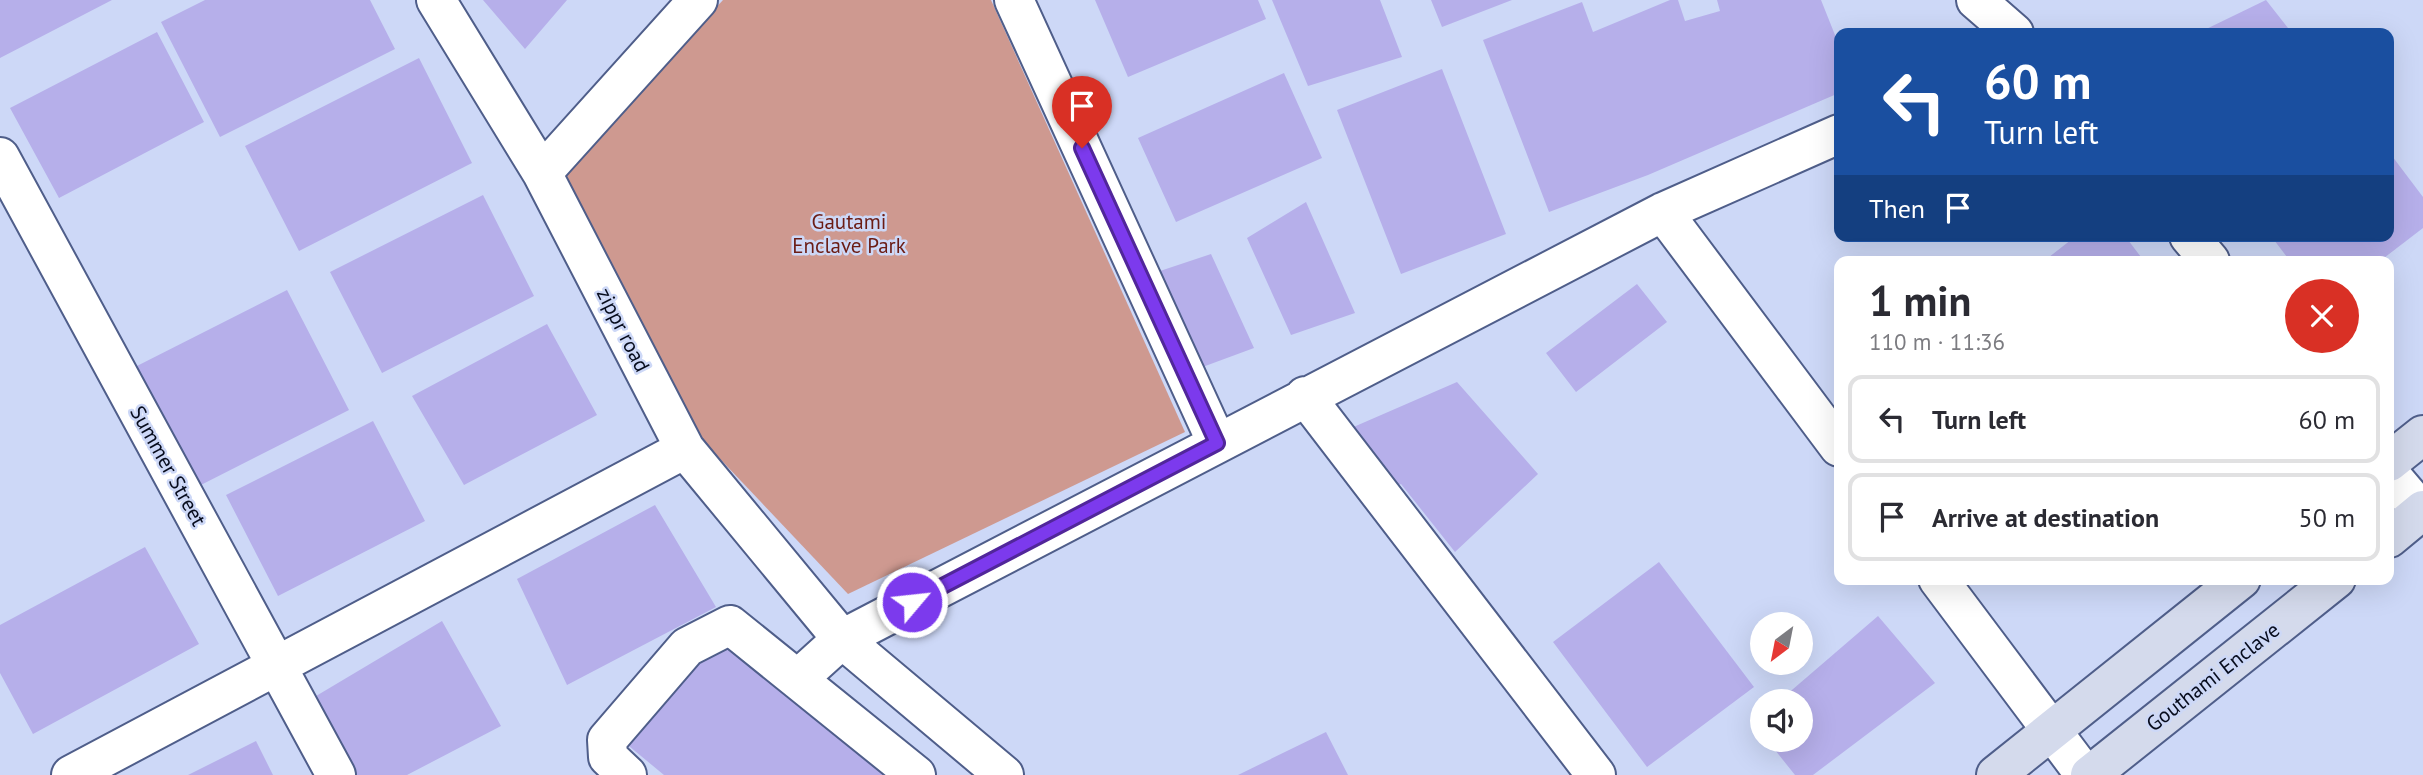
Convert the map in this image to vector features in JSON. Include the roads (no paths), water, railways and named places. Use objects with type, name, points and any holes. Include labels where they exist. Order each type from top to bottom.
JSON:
[{"type":"street","name":"zippr road","points":[[436,0],[542,173],[685,449],[842,639],[1004,775]]},
{"type":"street","points":[[542,173],[698,0]]},
{"type":"street","points":[[1014,0],[1217,443]]},
{"type":"street","points":[[1976,0],[2008,28]]},
{"type":"street","points":[[799,678],[842,639],[1305,396],[1662,212],[1834,136]]},
{"type":"street","name":"Summer Street","points":[[0,157],[336,775]]},
{"type":"street","points":[[1662,212],[1834,440]]},
{"type":"street","points":[[2194,242],[2206,256]]},
{"type":"street","points":[[1305,396],[1596,775]]},
{"type":"street","points":[[2394,458],[2423,435]]},
{"type":"street","points":[[72,775],[685,449]]},
{"type":"street","points":[[2394,479],[2423,512],[2394,534]]},
{"type":"street","points":[[1942,585],[2087,775]]},
{"type":"street","points":[[1996,775],[2233,585]]},
{"type":"street","name":"Gouthami Enclave","points":[[2087,775],[2328,585]]},
{"type":"street","points":[[627,775],[608,757],[607,740],[687,647],[730,625],[916,775]]},
{"type":"park label","name":"Gautami Enclave Park","points":[[849,234]]}]
